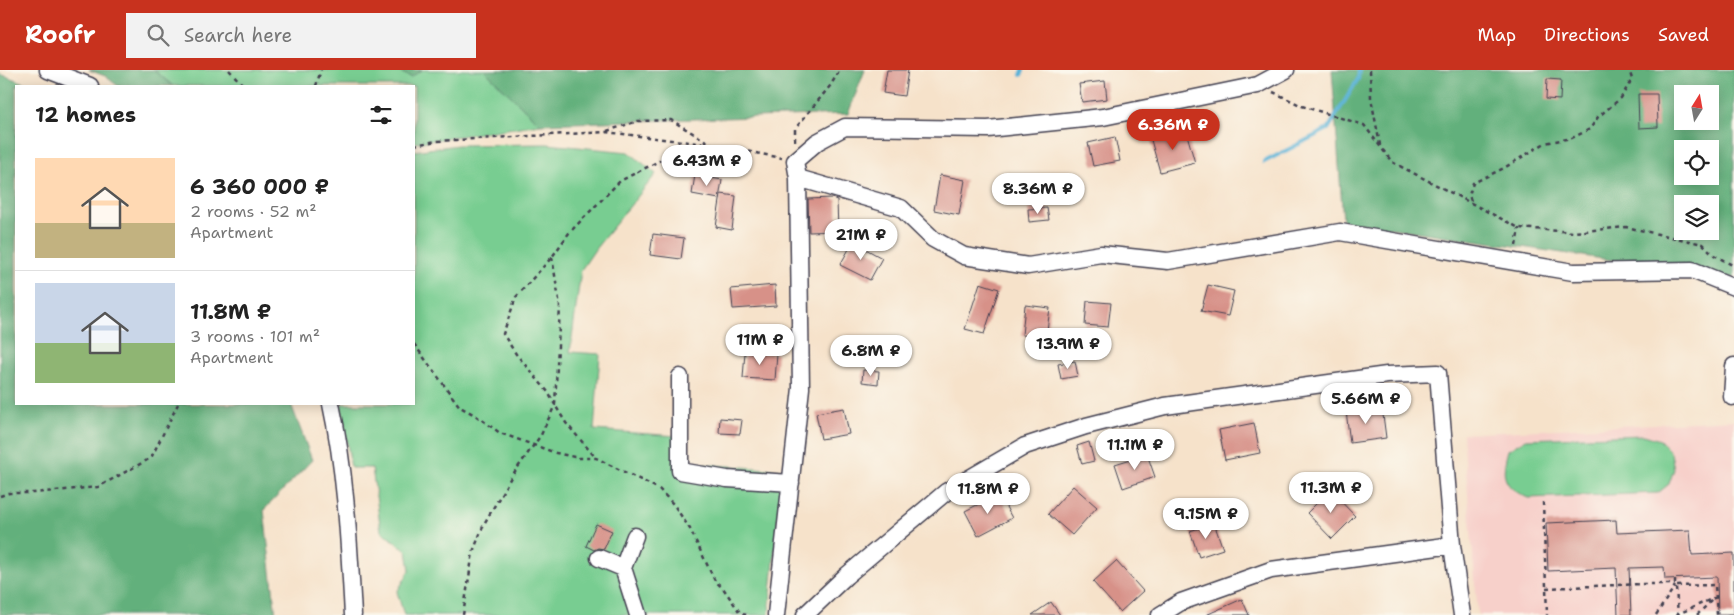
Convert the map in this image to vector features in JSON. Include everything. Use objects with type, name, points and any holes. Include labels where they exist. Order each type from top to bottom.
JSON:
[{"type":"street","points":[[48,70],[87,85]]},
{"type":"street","points":[[776,615],[801,388],[798,178],[795,161],[817,142],[845,127],[988,130],[1103,117],[1258,85],[1286,70]]},
{"type":"street","points":[[798,178],[901,208],[933,239],[964,256],[1028,266],[1102,254],[1168,262],[1340,232],[1573,272],[1692,270],[1734,287]]},
{"type":"street","points":[[1732,397],[1734,366]]},
{"type":"street","points":[[805,615],[846,576],[946,492],[1025,446],[1086,426],[1165,406],[1268,390],[1387,375],[1438,373],[1452,545],[1462,615]]},
{"type":"street","points":[[680,377],[680,471],[727,479],[791,483]]},
{"type":"street","points":[[331,405],[340,444],[352,615]]},
{"type":"street","points":[[635,536],[622,568],[638,615]]},
{"type":"street","points":[[1160,615],[1181,602],[1271,570],[1452,545]]},
{"type":"street","points":[[599,558],[622,568]]},
{"type":"path","points":[[229,70],[243,85]]},
{"type":"path","points":[[316,85],[321,70]]},
{"type":"path","points":[[415,146],[437,141],[606,132],[713,145],[795,161],[795,129],[830,86],[840,70]]},
{"type":"path","points":[[1370,70],[1371,98],[1381,148]]},
{"type":"path","points":[[1472,202],[1469,195],[1473,183],[1504,168],[1544,143],[1572,138],[1590,129],[1598,117],[1621,98],[1632,79],[1629,70]]},
{"type":"path","points":[[1258,85],[1302,106],[1364,125],[1392,162],[1519,228],[1574,232],[1626,227],[1702,244],[1714,255],[1734,266]]},
{"type":"path","points":[[606,132],[638,121],[671,120],[696,137],[713,145]]},
{"type":"path","points":[[680,141],[667,157],[620,182],[569,233],[552,257],[516,297],[503,334],[516,354],[548,392],[566,423],[596,458],[659,489],[674,505],[690,529],[715,581],[723,588],[741,614],[748,615]]},
{"type":"path","points":[[1516,246],[1519,228]]},
{"type":"path","points":[[463,615],[473,552],[484,524],[511,477],[534,446],[555,405],[560,306],[552,257]]},
{"type":"path","points":[[415,345],[460,407],[476,415],[500,432],[556,453],[579,458],[596,458]]},
{"type":"path","points":[[0,496],[9,493],[33,493],[98,487],[150,458],[177,405]]},
{"type":"path","points":[[1544,502],[1547,615]]},
{"type":"path","points":[[1675,580],[1677,615],[1716,597]]},
{"type":"path","points":[[1546,588],[1641,584],[1715,585],[1717,615]]},
{"type":"path","points":[[1656,615],[1675,585]]},
{"type":"path","points":[[1698,615],[1716,597]]},
{"type":"shaded area","points":[[1734,420],[1734,615],[1478,615],[1463,434]]},
{"type":"green space","points":[[89,70],[154,70],[172,85],[117,85],[105,76]]},
{"type":"green space","points":[[154,70],[395,70],[411,77],[422,70],[484,70],[540,124],[415,143],[415,85],[172,85]]},
{"type":"green space","points":[[395,70],[422,70],[411,77]]},
{"type":"green space","points":[[484,70],[865,70],[848,114],[540,124]]},
{"type":"green space","points":[[1332,70],[1734,70],[1734,278],[1343,221]]},
{"type":"green space","points":[[0,74],[30,85],[15,85],[15,405],[291,405],[312,460],[264,510],[276,615],[0,615]]},
{"type":"green space","points":[[547,144],[629,152],[656,174],[596,248],[581,270],[570,352],[600,354],[594,430],[677,436],[677,462],[782,470],[769,615],[404,615],[397,592],[410,570],[407,551],[381,531],[372,468],[351,468],[341,405],[415,405],[415,151],[458,145]]},
{"type":"green space","points":[[1644,435],[1660,440],[1671,453],[1674,469],[1669,484],[1658,493],[1528,498],[1519,494],[1508,484],[1504,473],[1508,450],[1526,439]]},
{"type":"building","points":[[887,70],[908,70],[904,96],[883,93]]},
{"type":"building","points":[[1547,79],[1561,80],[1560,100],[1546,99]]},
{"type":"building","points":[[1105,81],[1107,99],[1082,102],[1079,84]]},
{"type":"building","points":[[1638,94],[1657,94],[1658,127],[1639,128]]},
{"type":"building","points":[[1186,131],[1195,163],[1160,172],[1151,140]]},
{"type":"building","points":[[1115,137],[1120,161],[1093,166],[1088,143]]},
{"type":"building","points":[[695,175],[722,180],[719,199],[692,194]]},
{"type":"building","points":[[940,175],[965,180],[959,215],[934,210]]},
{"type":"building","points":[[721,194],[736,196],[732,230],[716,227]]},
{"type":"building","points":[[832,198],[837,200],[838,231],[809,232],[808,199]]},
{"type":"building","points":[[1047,208],[1049,220],[1029,222],[1028,209]]},
{"type":"building","points":[[653,234],[684,238],[681,259],[650,255]]},
{"type":"building","points":[[853,242],[882,258],[870,280],[840,265]]},
{"type":"building","points":[[980,283],[999,289],[984,334],[965,329]]},
{"type":"building","points":[[775,285],[776,306],[733,309],[731,289]]},
{"type":"building","points":[[1208,285],[1234,291],[1228,316],[1201,311]]},
{"type":"building","points":[[1087,301],[1111,303],[1108,327],[1085,325]]},
{"type":"building","points":[[1025,305],[1050,308],[1046,338],[1022,335]]},
{"type":"building","points":[[745,352],[777,354],[775,380],[743,378]]},
{"type":"building","points":[[1075,361],[1078,376],[1061,379],[1058,364]]},
{"type":"building","points":[[863,370],[879,371],[878,384],[862,382]]},
{"type":"building","points":[[1382,407],[1386,438],[1350,443],[1346,411]]},
{"type":"building","points":[[844,408],[849,434],[821,439],[816,413]]},
{"type":"building","points":[[720,418],[742,420],[740,434],[719,433]]},
{"type":"building","points":[[1254,423],[1260,453],[1225,460],[1219,430]]},
{"type":"building","points":[[1089,442],[1094,461],[1082,464],[1077,446]]},
{"type":"building","points":[[1147,454],[1155,477],[1123,488],[1115,464]]},
{"type":"building","points":[[1073,486],[1097,507],[1072,535],[1048,514]]},
{"type":"building","points":[[1330,490],[1355,516],[1332,539],[1307,513]]},
{"type":"building","points":[[999,494],[1012,518],[978,536],[965,511]]},
{"type":"building","points":[[1616,520],[1617,533],[1690,530],[1692,555],[1734,553],[1734,614],[1718,614],[1717,577],[1665,579],[1664,567],[1629,568],[1631,615],[1618,615],[1616,568],[1548,571],[1546,523]]},
{"type":"building","points":[[1214,523],[1223,549],[1199,557],[1190,531]]},
{"type":"building","points":[[596,524],[612,531],[604,549],[598,548],[594,550],[586,546]]},
{"type":"building","points":[[1116,561],[1143,591],[1120,612],[1093,582]]},
{"type":"building","points":[[1242,599],[1249,615],[1206,615]]},
{"type":"building","points":[[1051,602],[1060,615],[1032,615]]},
{"type":"waterway","points":[[1021,75],[1023,70]]},
{"type":"waterway","points":[[1264,162],[1328,129],[1358,79],[1359,70]]}]
